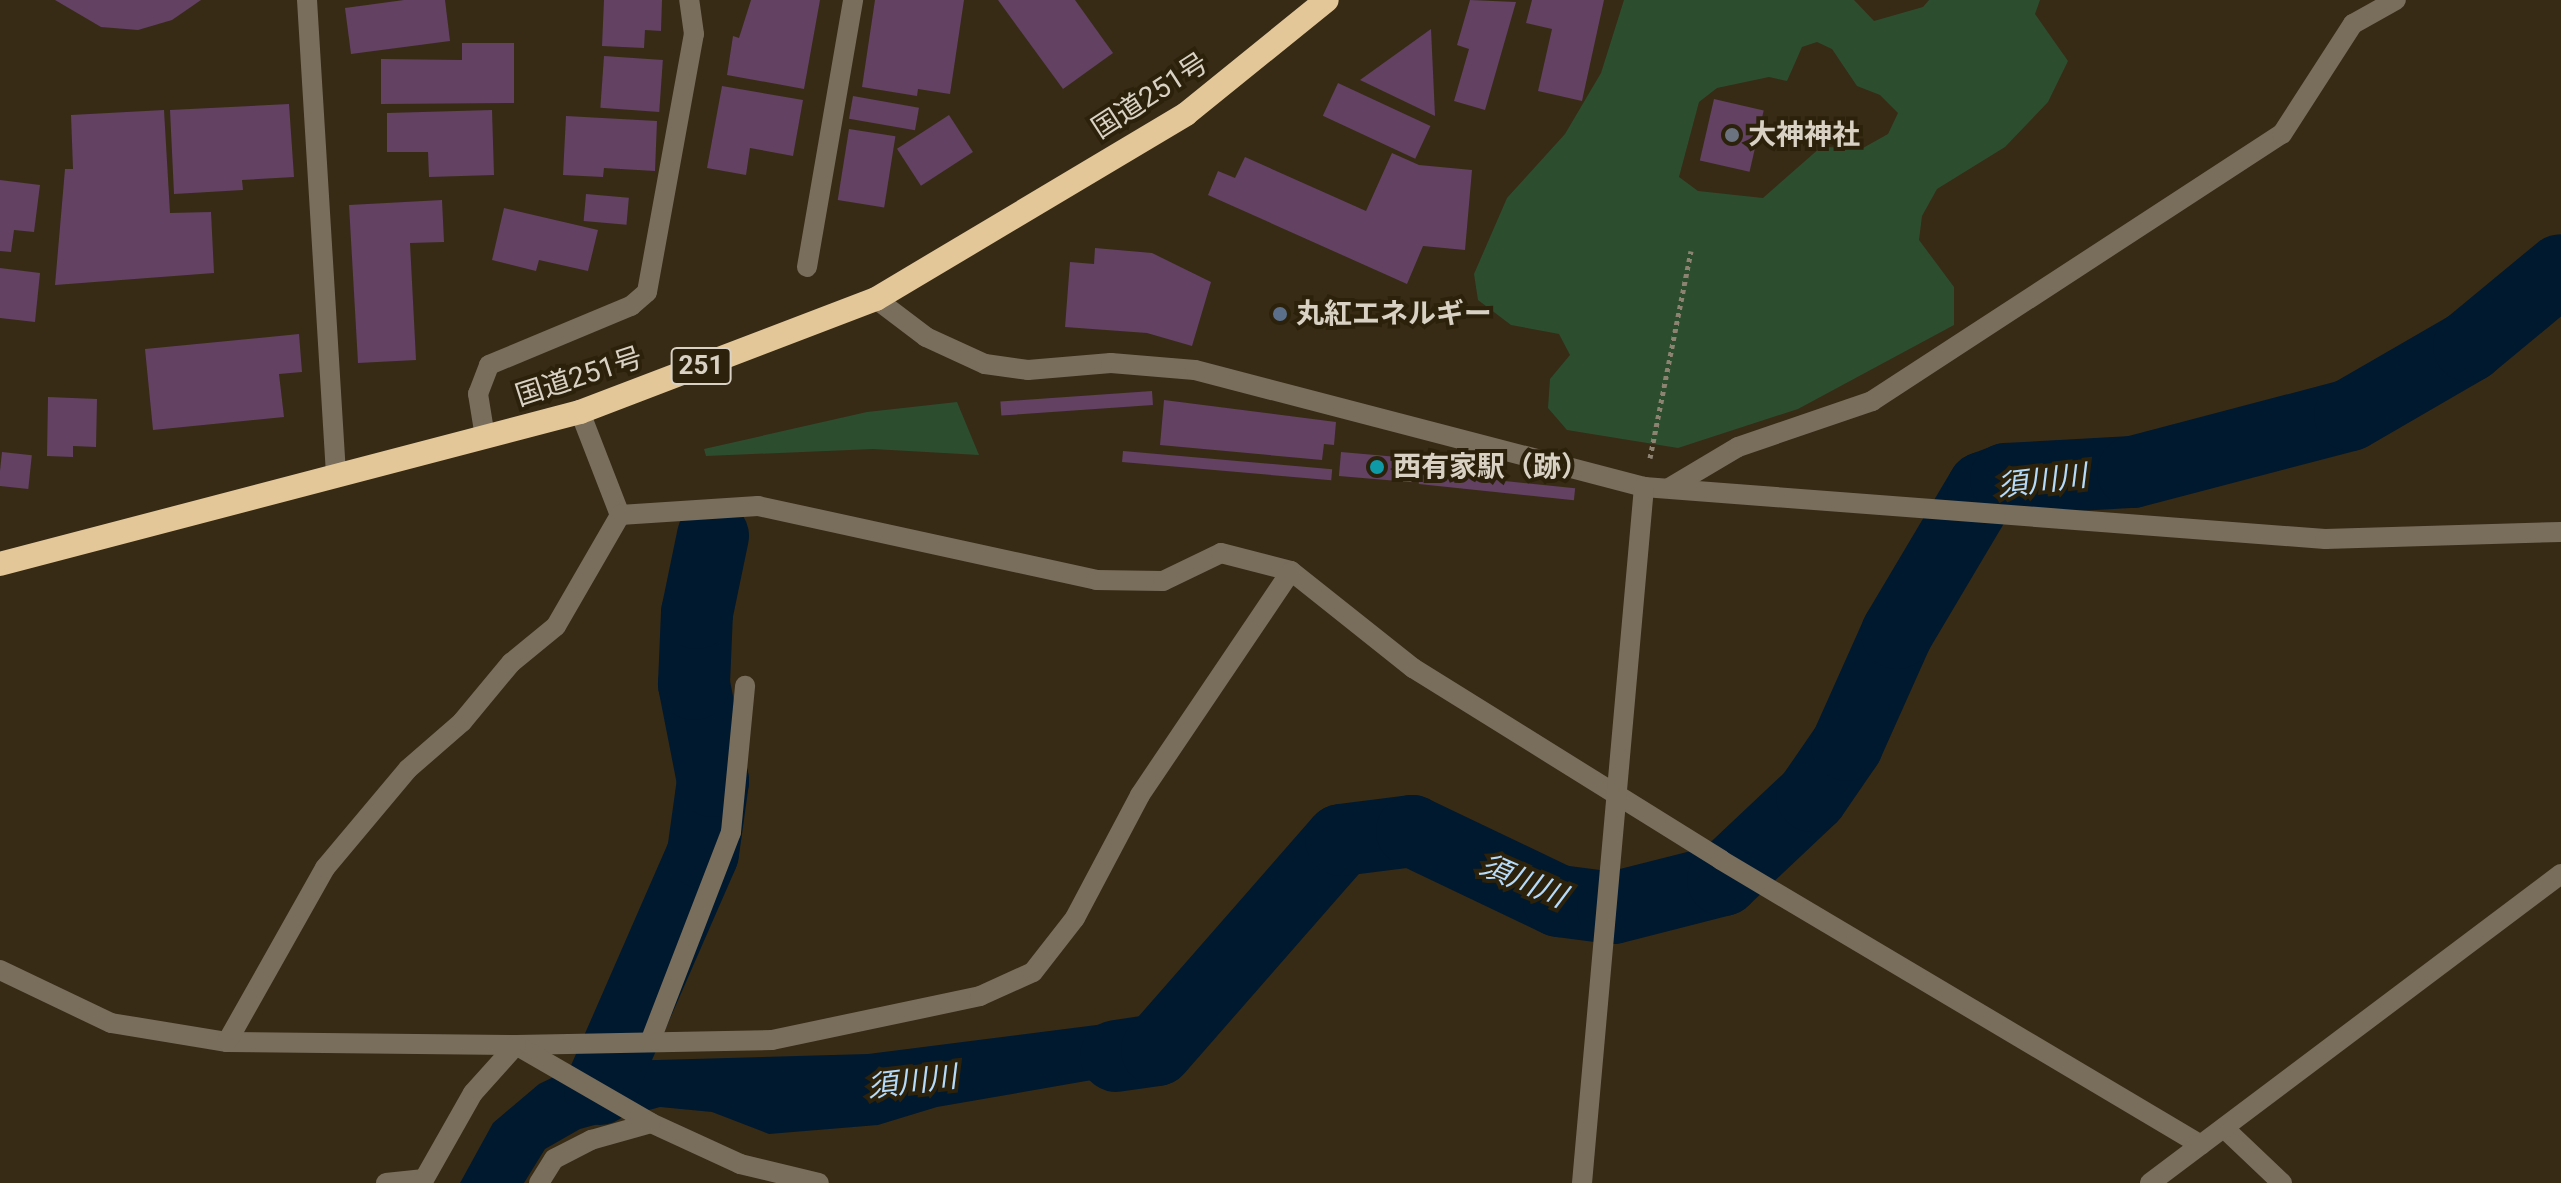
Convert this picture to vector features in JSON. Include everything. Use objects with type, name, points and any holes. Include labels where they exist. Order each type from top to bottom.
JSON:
[{"type":"highway","name":"国道251号","points":[[0,564],[580,412],[876,299],[1186,114],[1327,0]]},
{"type":"street","points":[[307,0],[336,476]]},
{"type":"street","points":[[485,437],[478,394],[489,365],[631,306],[647,292],[694,34],[689,0]]},
{"type":"street","points":[[807,267],[853,0]]},
{"type":"street","points":[[1669,488],[1738,447],[1872,401],[2282,134],[2353,24],[2391,1]]},
{"type":"street","points":[[876,299],[926,337],[985,364],[1028,370],[1111,363],[1195,370],[1644,487],[1987,510],[2325,539],[2561,532]]},
{"type":"street","points":[[580,412],[620,515]]},
{"type":"street","points":[[1582,1183],[1644,487]]},
{"type":"street","points":[[620,515],[758,506],[1096,580],[1163,581],[1221,553],[1291,571],[1413,668],[1749,877],[2201,1145]]},
{"type":"street","points":[[227,1042],[325,868],[408,769],[462,722],[511,663],[556,626],[620,515]]},
{"type":"street","points":[[0,970],[111,1023],[227,1042],[516,1045],[772,1040],[980,996],[1033,972],[1075,918],[1140,795],[1291,571]]},
{"type":"street","points":[[641,1042],[731,832],[745,686]]},
{"type":"street","points":[[2150,1183],[2561,874]]},
{"type":"street","points":[[516,1045],[646,1120],[740,1164],[819,1183]]},
{"type":"street","points":[[386,1183],[422,1181],[473,1093],[516,1045]]},
{"type":"street","points":[[539,1183],[554,1159],[591,1140],[646,1120]]},
{"type":"street","points":[[2224,1128],[2282,1183]]},
{"type":"path","points":[[1644,487],[1691,251]]},
{"type":"green space","points":[[1624,0],[1854,0],[1874,21],[1923,7],[1929,0],[2040,0],[2035,14],[2068,61],[2048,102],[2005,147],[1937,189],[1922,216],[1919,240],[1954,287],[1954,325],[1798,409],[1678,448],[1567,430],[1548,408],[1550,379],[1570,355],[1559,334],[1511,325],[1478,300],[1474,274],[1507,198],[1565,134],[1601,73]],"holes":[[[1817,42],[1832,49],[1857,86],[1880,95],[1898,113],[1888,134],[1863,148],[1821,147],[1763,198],[1698,191],[1679,177],[1699,102],[1717,88],[1769,77],[1787,81],[1802,47]]]},
{"type":"green space","points":[[957,402],[979,455],[873,449],[706,456],[704,449],[867,412]]},
{"type":"water","points":[[1220,1001],[1155,1069],[937,1107],[878,1125],[769,1134],[712,1112],[660,1107],[580,1129],[545,1149],[524,1183],[460,1183],[493,1123],[539,1084],[585,1062],[868,1054],[1128,1021]]},
{"type":"building","points":[[55,0],[201,0],[172,20],[138,30],[101,27]]},
{"type":"building","points":[[404,0],[445,0],[450,41],[351,54],[345,8]]},
{"type":"building","points":[[604,0],[662,0],[661,31],[645,30],[644,48],[602,46]]},
{"type":"building","points":[[751,0],[820,0],[804,89],[727,75],[733,36],[739,38]]},
{"type":"building","points":[[875,0],[964,0],[950,94],[918,89],[917,96],[862,87]]},
{"type":"building","points":[[998,0],[1075,0],[1113,53],[1063,89]]},
{"type":"building","points":[[1470,0],[1516,2],[1485,110],[1454,101],[1469,49],[1457,45]]},
{"type":"building","points":[[1532,0],[1604,0],[1582,101],[1538,91],[1552,29],[1526,23]]},
{"type":"building","points":[[1431,29],[1435,116],[1360,80]]},
{"type":"building","points":[[462,43],[514,43],[514,103],[381,104],[381,59],[462,60]]},
{"type":"building","points":[[604,56],[663,60],[659,112],[600,108]]},
{"type":"building","points":[[1338,83],[1430,126],[1415,159],[1323,116]]},
{"type":"building","points":[[722,86],[803,100],[793,156],[750,148],[746,175],[707,168]]},
{"type":"building","points":[[853,96],[919,108],[915,130],[849,119]]},
{"type":"building","name":"大神神社","points":[[1714,99],[1764,110],[1750,172],[1700,160]]},
{"type":"building","points":[[289,104],[294,177],[242,180],[243,190],[174,194],[170,110]]},
{"type":"building","points":[[164,110],[170,213],[211,212],[214,273],[55,285],[65,169],[73,169],[71,115]]},
{"type":"building","points":[[492,110],[494,175],[429,177],[428,152],[387,152],[387,113]]},
{"type":"building","points":[[949,115],[973,152],[921,186],[897,149]]},
{"type":"building","points":[[566,116],[657,121],[655,171],[604,168],[603,177],[563,175]]},
{"type":"building","points":[[849,129],[895,136],[884,207],[838,200]]},
{"type":"building","points":[[1392,153],[1419,165],[1472,170],[1465,250],[1423,246],[1407,284],[1208,195],[1218,171],[1235,178],[1245,157],[1366,211]]},
{"type":"building","points":[[0,180],[40,185],[34,232],[14,230],[11,252],[0,251]]},
{"type":"building","points":[[586,194],[629,198],[626,225],[584,221]]},
{"type":"building","points":[[442,200],[444,242],[410,243],[416,360],[358,363],[349,205]]},
{"type":"building","points":[[504,208],[598,230],[588,271],[539,260],[536,271],[492,260]]},
{"type":"building","points":[[1095,248],[1152,253],[1211,282],[1192,346],[1147,333],[1065,327],[1070,262],[1094,264]]},
{"type":"building","points":[[0,268],[40,273],[35,322],[0,318]]},
{"type":"building","points":[[299,334],[302,372],[279,374],[284,417],[153,430],[145,349]]},
{"type":"building","points":[[1152,391],[1153,405],[1001,416],[1000,402]]},
{"type":"building","points":[[48,397],[97,399],[96,447],[73,446],[73,457],[47,456]]},
{"type":"building","points":[[1164,400],[1336,422],[1334,445],[1324,444],[1322,460],[1160,445]]},
{"type":"building","points":[[1123,451],[1332,469],[1331,480],[1122,462]]},
{"type":"building","points":[[2,452],[32,455],[28,489],[0,486]]},
{"type":"building","name":"西有家駅（跡）","points":[[1341,452],[1415,458],[1413,482],[1339,476]]},
{"type":"building","points":[[1420,472],[1575,488],[1574,500],[1419,484]]},
{"type":"waterway","name":"須川川","points":[[1116,1056],[1157,1050],[1341,840],[1412,831],[1559,901],[1613,908],[1723,880],[1812,796],[1847,745],[1897,633],[1983,488],[2006,479],[2133,472],[2350,415],[2469,346],[2561,270]]},
{"type":"waterway","points":[[600,1089],[703,853],[713,781],[694,684],[697,613],[713,536]]},
{"type":"place","name":"大神神社","points":[[1732,135]]},
{"type":"place","name":"丸紅エネルギー","points":[[1280,314]]},
{"type":"place","name":"西有家駅（跡）","points":[[1377,467]]}]
